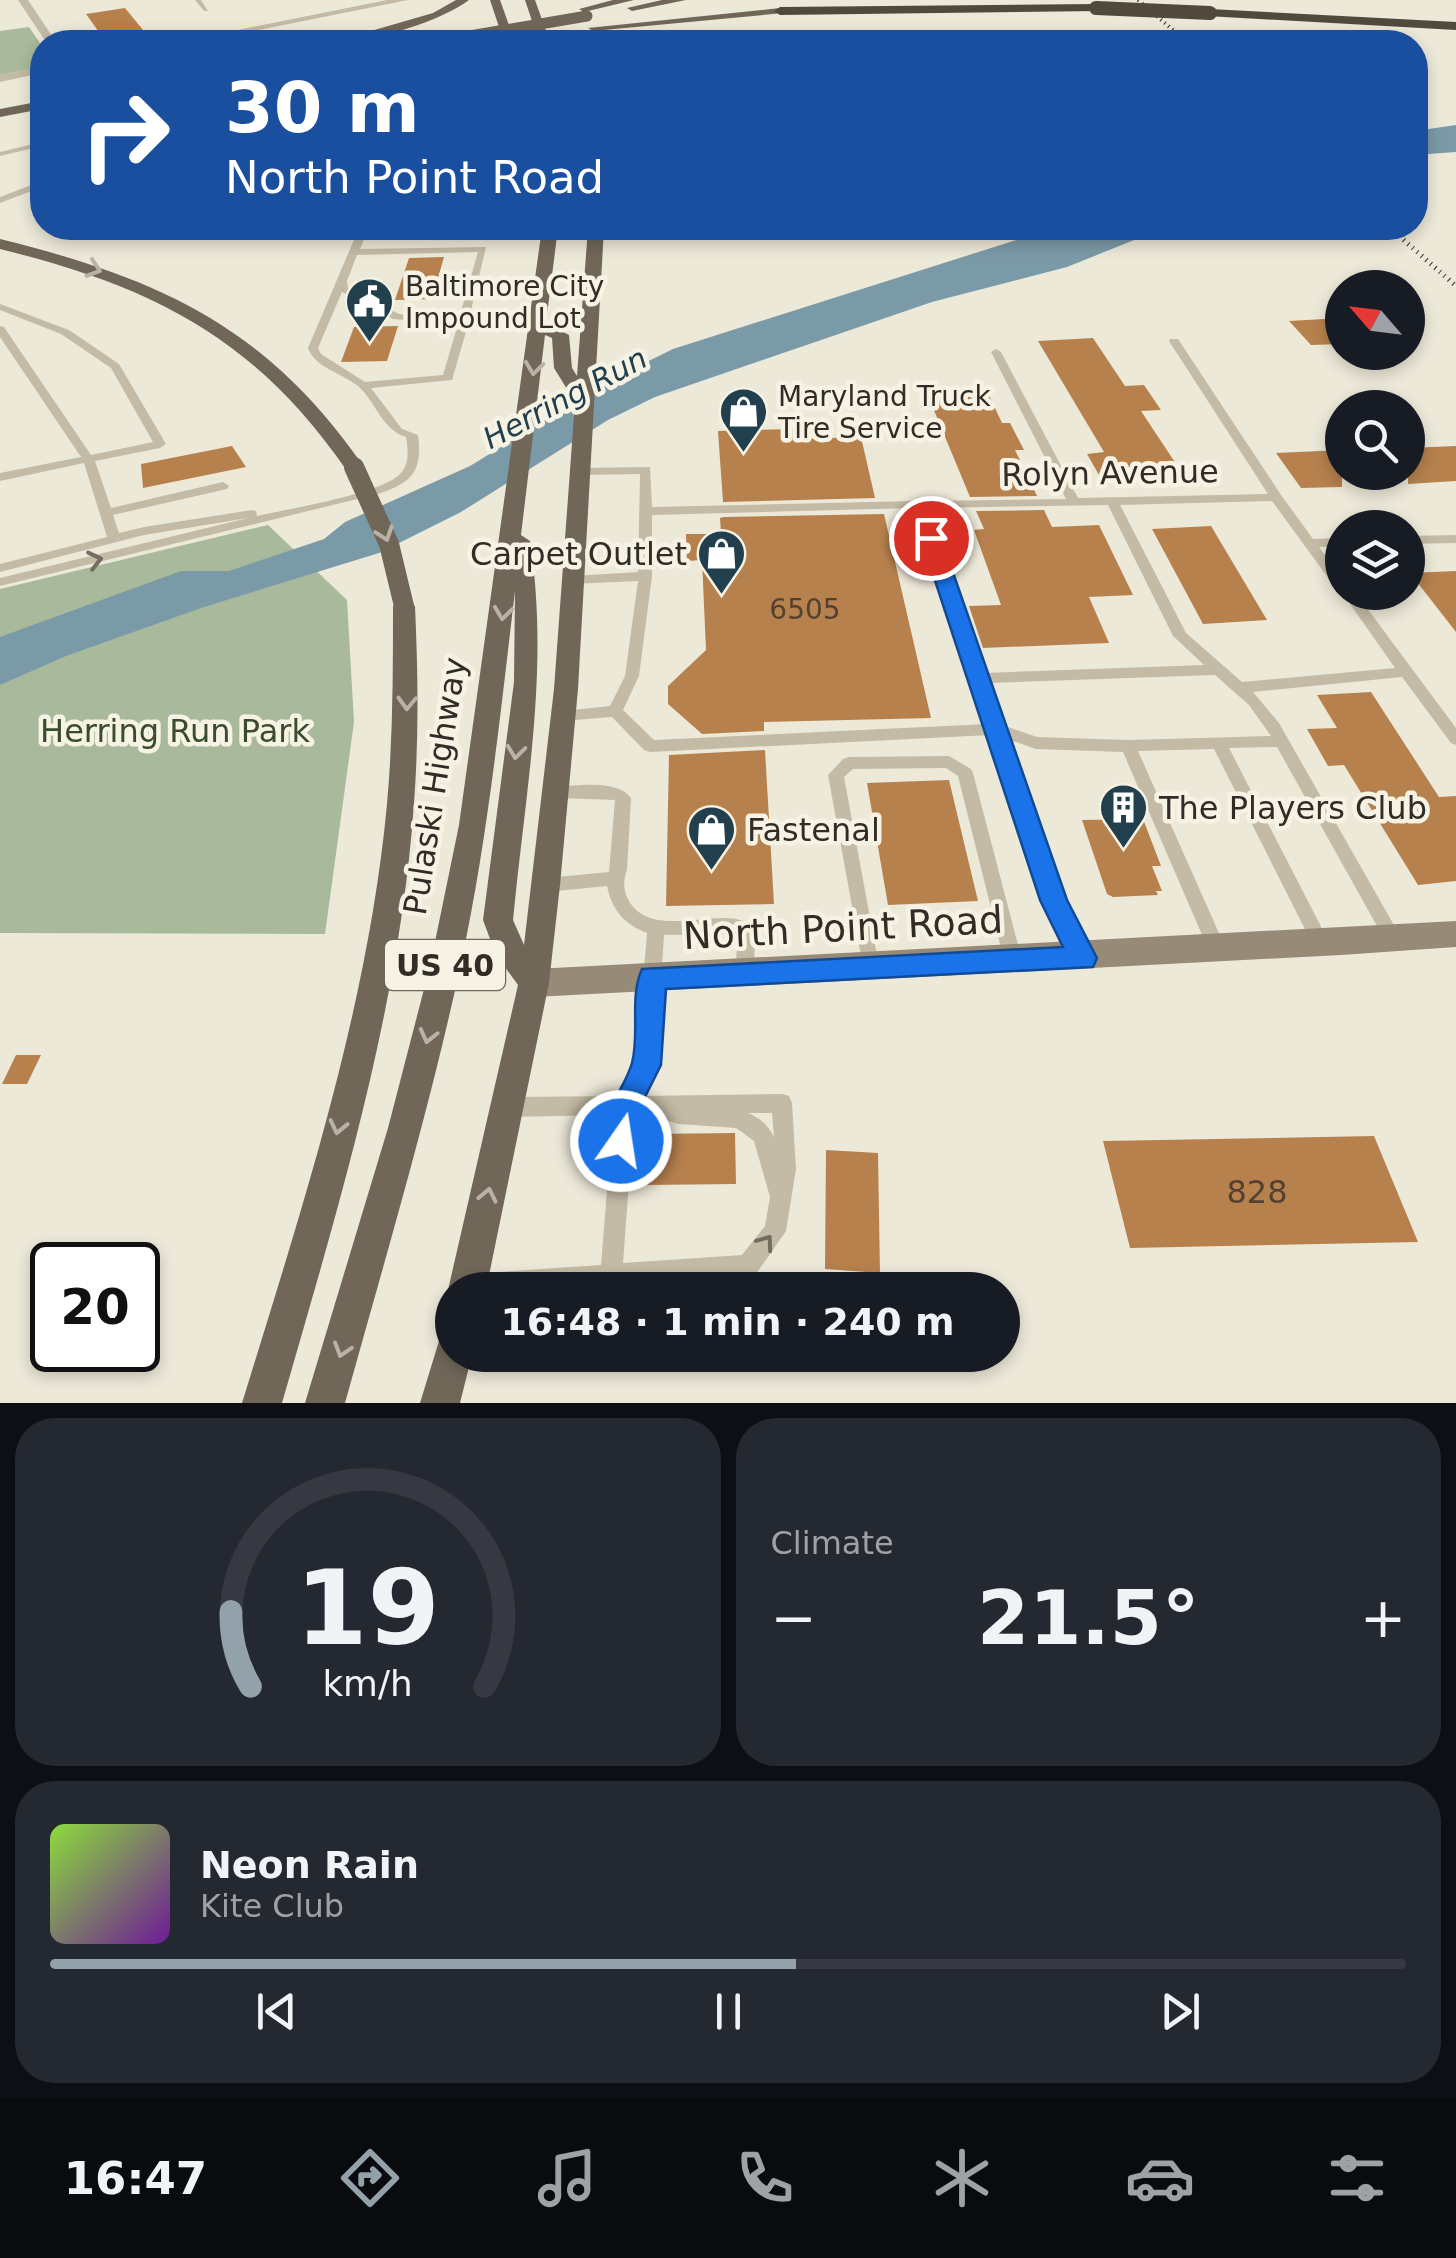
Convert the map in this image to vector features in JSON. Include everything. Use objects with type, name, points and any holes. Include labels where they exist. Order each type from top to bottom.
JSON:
[{"type":"highway","points":[[780,11],[1096,8],[1456,26]]},
{"type":"main road","points":[[383,30],[437,15],[464,0]]},
{"type":"main road","points":[[495,0],[506,30]]},
{"type":"main road","points":[[533,0],[541,30]]},
{"type":"main road","points":[[585,12],[629,0]]},
{"type":"main road","points":[[490,30],[585,12],[681,0]]},
{"type":"main road","points":[[578,30],[780,11]]},
{"type":"main road","points":[[0,113],[30,108]]},
{"type":"main road","points":[[0,127],[30,122]]},
{"type":"main road","name":"Pulaski Highway","points":[[324,1403],[405,1128],[445,966],[479,785],[549,240]]},
{"type":"main road","name":"US 40","points":[[472,1272],[534,983],[546,885],[563,716],[595,240]]},
{"type":"main road","points":[[0,244],[110,274],[175,303],[229,333],[265,359],[314,406],[354,467],[389,544],[404,606],[408,665],[405,740],[395,849],[369,997],[328,1170],[262,1403]]},
{"type":"main road","points":[[539,326],[560,335],[568,383],[585,403]]},
{"type":"main road","points":[[514,516],[528,586],[528,654],[498,920],[507,946],[534,983]]},
{"type":"main road","points":[[440,1403],[448,1372]]},
{"type":"street","points":[[24,0],[43,30]]},
{"type":"street","points":[[247,30],[403,0]]},
{"type":"street","points":[[0,78],[30,72]]},
{"type":"street","name":"North Point Road","points":[[534,983],[1218,951],[1456,934]]},
{"type":"lane","points":[[198,0],[206,10]]},
{"type":"lane","points":[[0,154],[30,147]]},
{"type":"lane","points":[[0,200],[30,189]]},
{"type":"lane","points":[[0,582],[345,500],[402,479],[418,458],[412,436],[398,431],[364,385],[316,356],[314,348],[359,240]]},
{"type":"lane","points":[[354,252],[483,250],[448,378],[364,385]]},
{"type":"lane","points":[[342,281],[343,289],[397,317],[539,326]]},
{"type":"lane","points":[[0,307],[65,332],[115,366],[160,444],[0,477]]},
{"type":"lane","points":[[0,329],[89,460],[114,538]]},
{"type":"lane","points":[[1174,341],[1276,497],[1325,564]]},
{"type":"lane","points":[[996,352],[1075,504]]},
{"type":"lane","points":[[582,462],[646,470],[645,576],[632,676],[614,711]]},
{"type":"lane","points":[[106,513],[223,486]]},
{"type":"lane","name":"Rolyn Avenue","points":[[645,511],[1276,497]]},
{"type":"lane","points":[[0,568],[114,538],[345,500]]},
{"type":"lane","points":[[919,502],[1054,900],[1083,958]]},
{"type":"lane","points":[[1113,503],[1180,636],[1254,701],[1393,939]]},
{"type":"lane","points":[[1425,539],[1456,538]]},
{"type":"lane","points":[[1310,543],[1325,543]]},
{"type":"lane","points":[[572,580],[645,576]]},
{"type":"lane","points":[[1359,610],[1456,739]]},
{"type":"lane","points":[[979,678],[1216,670]]},
{"type":"lane","points":[[1237,688],[1405,672]]},
{"type":"lane","points":[[563,716],[614,711],[650,746],[996,729],[1036,743],[1220,746],[1281,742]]},
{"type":"lane","points":[[1128,746],[1218,951]]},
{"type":"lane","points":[[1220,746],[1320,942]]},
{"type":"lane","points":[[870,966],[836,775],[848,763],[949,762],[965,773],[1013,960]]},
{"type":"lane","points":[[556,792],[618,793],[623,798],[615,891],[624,910],[638,924],[656,928],[739,926],[746,930],[745,973]]},
{"type":"lane","points":[[546,885],[615,878]]},
{"type":"lane","points":[[611,1272],[624,1108],[646,1065],[656,928]]},
{"type":"lane","points":[[508,1107],[782,1103],[786,1169],[776,1231],[748,1266],[645,1272]]},
{"type":"lane","points":[[650,1106],[666,1117],[735,1117],[750,1123],[764,1137],[780,1194]]},
{"type":"green space","points":[[29,27],[30,69],[0,75],[0,31]]},
{"type":"green space","name":"Herring Run Park","points":[[268,525],[347,600],[354,722],[325,934],[0,933],[0,589]]},
{"type":"water","points":[[1456,125],[1456,152],[1428,154],[1428,129]]},
{"type":"water","name":"Herring Run","points":[[1016,240],[1134,240],[1067,267],[932,302],[655,397],[608,420],[461,512],[379,553],[201,608],[66,656],[0,685],[0,637],[181,571],[229,571],[324,539],[345,522],[470,466],[610,380],[673,349]]},
{"type":"building","points":[[125,8],[143,30],[97,30],[86,14]]},
{"type":"building","points":[[444,257],[432,299],[395,300],[409,258]]},
{"type":"building","points":[[1325,319],[1325,345],[1311,345],[1289,321]]},
{"type":"building","name":"Baltimore City Impound Lot","points":[[398,326],[387,361],[341,362],[354,327]]},
{"type":"building","points":[[1093,338],[1125,386],[1144,385],[1161,410],[1141,411],[1184,476],[1103,482],[1087,454],[1104,452],[1038,341]]},
{"type":"building","points":[[988,393],[1002,423],[1010,423],[1024,450],[1015,450],[1037,496],[970,497],[928,396]]},
{"type":"building","points":[[793,429],[795,439],[861,437],[875,498],[723,502],[718,431]]},
{"type":"building","points":[[232,446],[246,467],[143,488],[141,464]]},
{"type":"building","points":[[1456,446],[1456,481],[1425,483],[1425,447]]},
{"type":"building","points":[[1325,451],[1325,487],[1301,488],[1276,453]]},
{"type":"building","points":[[1044,510],[1052,527],[1099,525],[1133,595],[1089,597],[1109,643],[983,648],[969,606],[1001,605],[974,530],[984,529],[976,511]]},
{"type":"building","points":[[884,514],[931,718],[764,722],[764,731],[702,734],[668,704],[668,686],[706,650],[702,560],[687,561],[686,534],[721,534],[720,518],[724,517]]},
{"type":"building","points":[[1211,526],[1267,620],[1203,624],[1152,529]]},
{"type":"building","points":[[1456,571],[1456,632],[1425,592],[1425,572]]},
{"type":"building","points":[[1371,692],[1439,797],[1456,796],[1456,881],[1418,885],[1344,765],[1328,766],[1307,729],[1337,728],[1317,695]]},
{"type":"building","points":[[765,750],[774,904],[666,906],[669,755]]},
{"type":"building","points":[[949,780],[978,901],[888,905],[867,783]]},
{"type":"building","name":"The Players Club","points":[[1143,819],[1161,866],[1152,866],[1162,891],[1156,891],[1158,895],[1113,897],[1107,894],[1082,820]]},
{"type":"building","points":[[16,1055],[41,1055],[27,1084],[2,1084]]},
{"type":"building","points":[[735,1133],[736,1184],[647,1185],[649,1134]]},
{"type":"building","points":[[1374,1136],[1418,1242],[1130,1248],[1103,1141]]},
{"type":"building","points":[[826,1150],[878,1153],[880,1272],[825,1269]]},
{"type":"railway","points":[[1138,0],[1173,30]]},
{"type":"railway","points":[[1404,240],[1456,286]]},
{"type":"place","name":"Baltimore City Impound Lot","points":[[370,344]]},
{"type":"place","name":"Maryland Truck Tire Service","points":[[743,454]]},
{"type":"place","name":"Carpet Outlet","points":[[722,596]]},
{"type":"place","name":"The Players Club","points":[[1124,850]]},
{"type":"place","name":"Fastenal","points":[[712,872]]},
{"type":"route","points":[[621,1141],[624,1108],[646,1065],[652,977],[1083,958],[1054,900],[931,538]]}]
